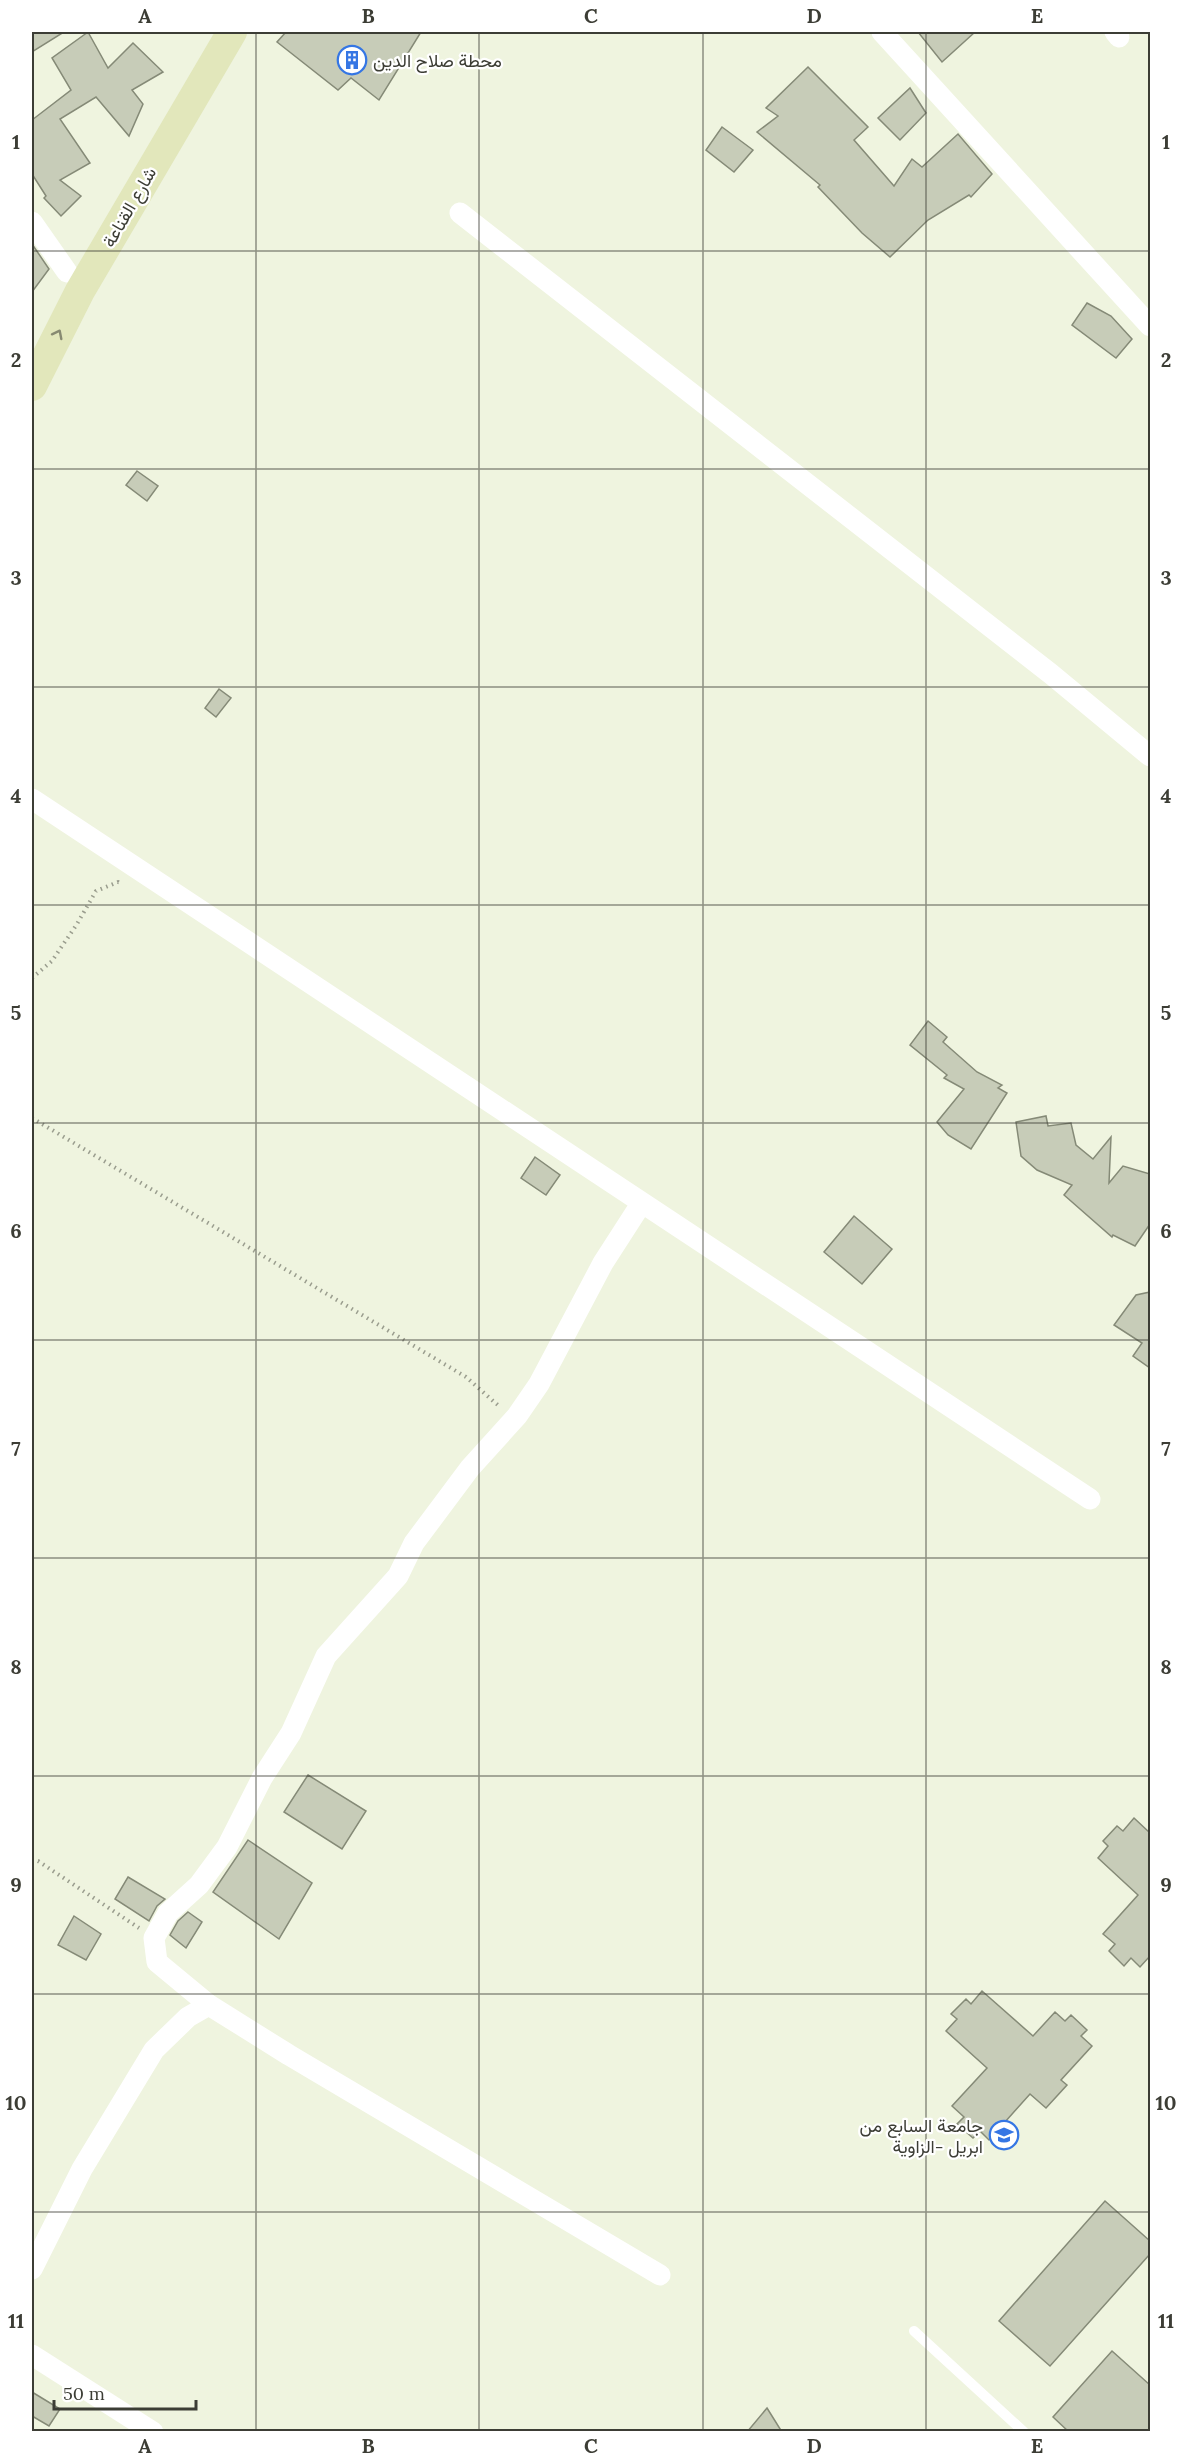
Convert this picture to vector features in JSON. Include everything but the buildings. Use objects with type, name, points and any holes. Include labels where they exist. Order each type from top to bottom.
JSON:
[{"type":"street","name":"شارع القناعة","points":[[32,340],[67,272],[216,32]]},
{"type":"street","name":"شارع القناعة","points":[[32,386],[80,291],[232,32]]},
{"type":"street","points":[[882,32],[1150,326]]},
{"type":"street","points":[[460,213],[1004,637],[1150,756]]},
{"type":"street","points":[[32,222],[67,272]]},
{"type":"street","points":[[32,799],[1090,1499]]},
{"type":"street","points":[[641,1204],[603,1263],[539,1384],[511,1422],[470,1468],[414,1543],[398,1576],[326,1656],[291,1733],[262,1779],[226,1847],[199,1885],[168,1913],[154,1938],[157,1962],[209,2005],[660,2276]]},
{"type":"street","points":[[32,2269],[82,2169],[154,2050],[188,2017],[209,2005]]},
{"type":"street","points":[[32,2355],[153,2432]]},
{"type":"lane","points":[[914,2331],[1024,2432]]},
{"type":"path","points":[[32,978],[52,961],[96,891],[118,882],[128,887]]},
{"type":"path","points":[[32,1118],[466,1377],[497,1404],[511,1422]]},
{"type":"path","points":[[32,1860],[38,1861],[154,1938]]},
{"type":"place","name":"محطة صلاح الدين","points":[[352,60]]},
{"type":"place","name":"جامعة السابع من ابريل -الزاوية","points":[[1004,2135]]}]
